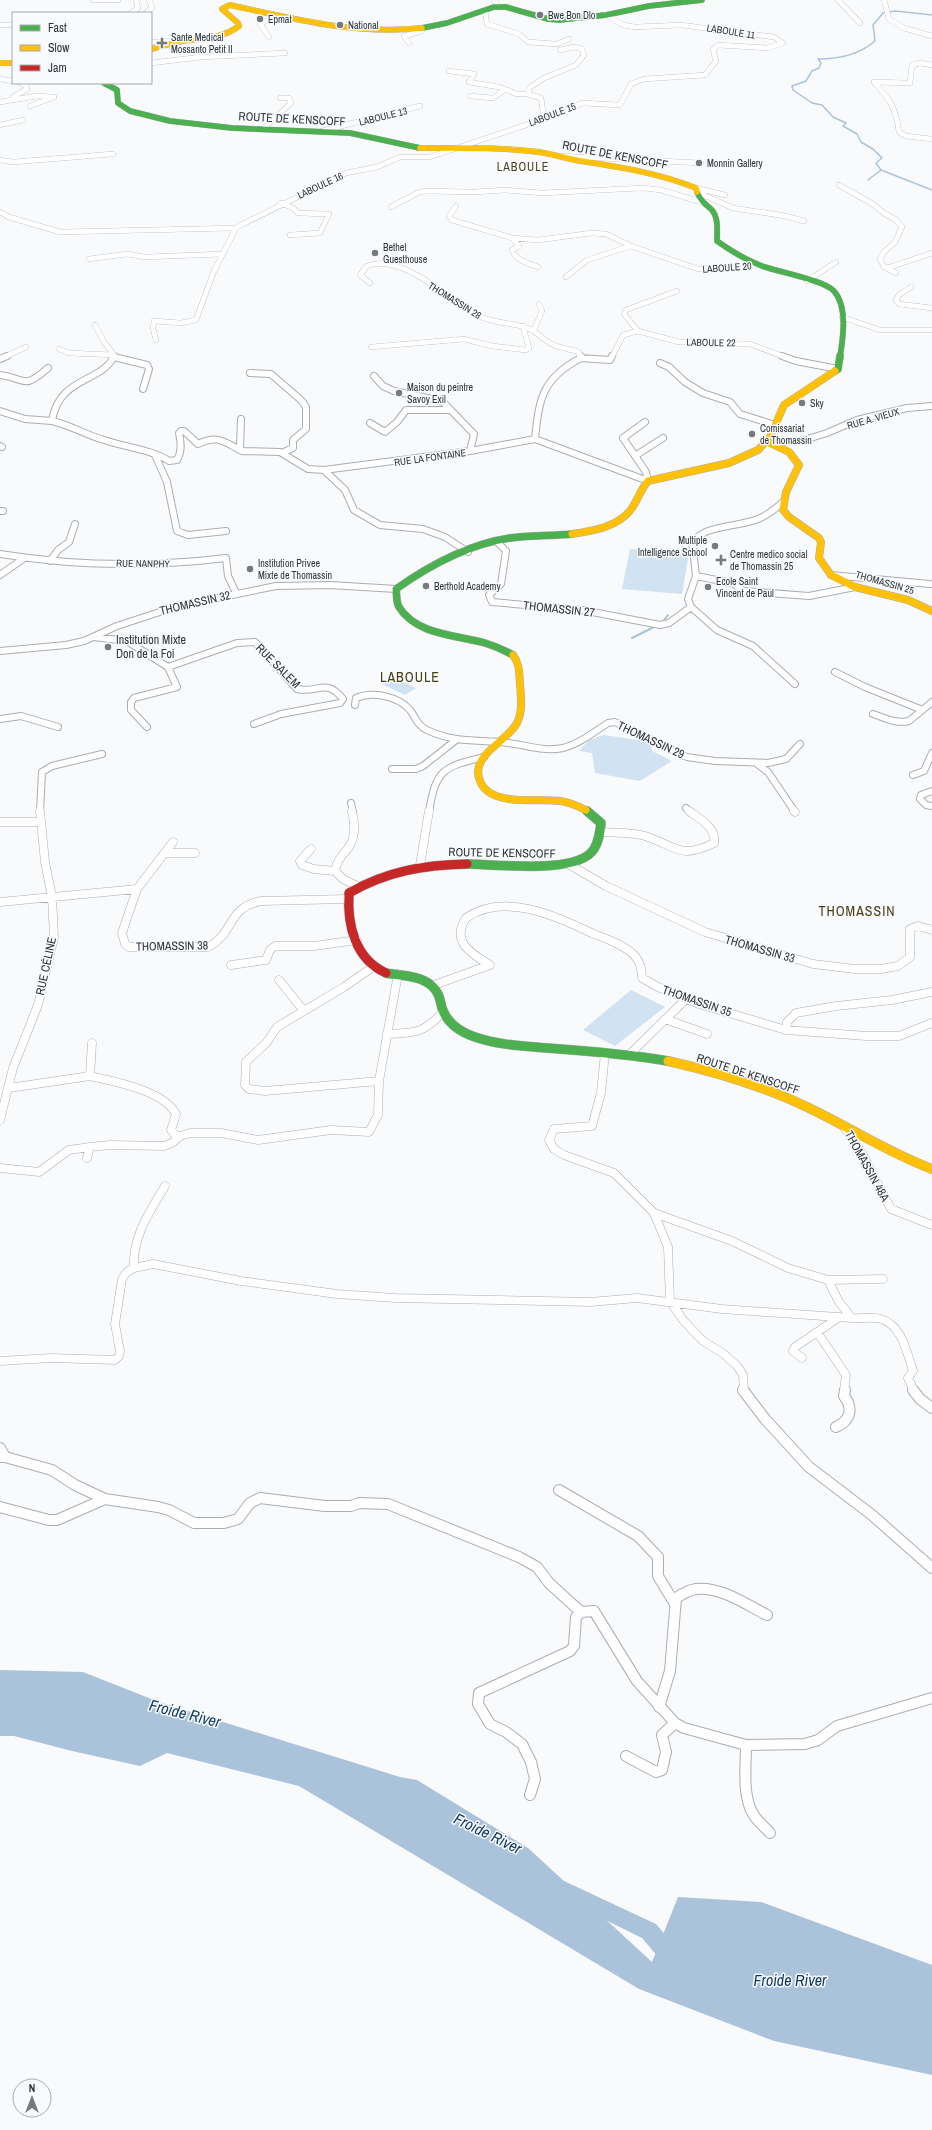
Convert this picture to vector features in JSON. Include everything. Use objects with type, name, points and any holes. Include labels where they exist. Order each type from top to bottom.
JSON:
[{"type":"main road","points":[[152,49],[181,41],[220,35],[236,30],[239,26],[237,22],[224,13],[222,9],[226,6],[235,5],[314,24],[349,29],[423,28],[447,23],[485,10],[497,3],[548,19],[606,15],[649,6],[702,0]]},
{"type":"main road","points":[[0,63],[12,63]]},
{"type":"main road","name":"ROUTE DE KENSCOFF","points":[[106,84],[117,90],[118,103],[123,108],[143,116],[208,126],[322,131],[368,136],[425,149],[455,148],[523,150],[640,170],[676,180],[699,194],[712,210],[716,217],[718,240],[725,247],[760,265],[834,291],[838,297],[842,318],[838,369]]},
{"type":"main road","points":[[602,832],[601,823],[590,812],[578,806],[565,802],[509,800],[492,794],[482,786],[478,775],[478,765],[491,749],[502,742],[517,724],[521,712],[519,666],[513,655],[494,645],[416,625],[403,616],[396,598],[396,589],[407,580],[468,552],[510,538],[589,532],[605,527],[628,512],[641,487],[648,481],[726,464],[751,454],[768,442],[784,405],[789,400],[838,369]]},
{"type":"main road","points":[[768,442],[789,452],[799,465],[788,485],[783,502]]},
{"type":"main road","name":"THOMASSIN 25","points":[[783,502],[784,514],[820,538],[819,558],[831,574],[855,587],[908,600],[932,611]]},
{"type":"main road","name":"ROUTE DE KENSCOFF","points":[[347,899],[349,893],[357,886],[376,878],[420,865],[454,864],[560,867],[570,865],[587,859],[600,842],[602,832]]},
{"type":"main road","points":[[347,899],[352,929],[373,967],[422,979],[434,985]]},
{"type":"main road","name":"ROUTE DE KENSCOFF","points":[[434,985],[438,991],[448,1020],[459,1029],[476,1037],[498,1042],[629,1055],[715,1073],[770,1091],[810,1108],[891,1153],[932,1169]]},
{"type":"street","points":[[93,0],[118,0]]},
{"type":"street","points":[[132,12],[138,8],[136,0]]},
{"type":"street","points":[[147,12],[152,7],[149,0]]},
{"type":"street","points":[[838,0],[860,23]]},
{"type":"street","points":[[884,0],[889,19],[895,23],[932,36]]},
{"type":"street","points":[[485,10],[485,20],[487,24],[500,30],[519,34],[528,42],[557,44],[569,40]]},
{"type":"street","points":[[270,37],[260,24],[279,15]]},
{"type":"street","name":"LABOULE 11","points":[[606,15],[623,25],[635,27],[661,25],[705,27],[774,37],[783,43],[763,49],[727,43],[718,45],[713,50]]},
{"type":"street","points":[[0,25],[12,25]]},
{"type":"street","points":[[409,43],[404,36],[422,31],[423,28]]},
{"type":"street","points":[[152,42],[181,41]]},
{"type":"street","points":[[528,94],[529,88],[544,78],[576,65],[584,55],[582,49],[574,47],[560,50]]},
{"type":"street","name":"LABOULE 15","points":[[455,148],[544,119],[582,103],[622,104],[631,84],[644,79],[706,75],[716,61],[713,50]]},
{"type":"street","points":[[152,63],[201,57],[285,53]]},
{"type":"street","points":[[932,65],[920,63],[912,65],[910,83],[874,83],[892,103],[897,114],[899,132],[906,136],[932,139]]},
{"type":"street","points":[[449,71],[474,74],[469,82],[499,87],[516,94],[528,94],[541,98],[544,119]]},
{"type":"street","points":[[0,79],[12,81]]},
{"type":"street","points":[[7,100],[26,90],[26,86],[22,84]]},
{"type":"street","points":[[470,96],[493,98],[504,90]]},
{"type":"street","points":[[0,102],[51,95],[54,97],[30,106]]},
{"type":"street","points":[[263,129],[291,103],[289,98],[280,98]]},
{"type":"street","name":"LABOULE 13","points":[[322,131],[390,112],[404,112],[420,106]]},
{"type":"street","points":[[0,125],[23,120]]},
{"type":"street","name":"LABOULE 16","points":[[236,228],[281,203],[346,173],[376,167],[400,157],[430,157],[455,148]]},
{"type":"street","points":[[0,160],[13,162],[113,154]]},
{"type":"street","points":[[559,156],[701,163]]},
{"type":"street","points":[[839,185],[861,196],[878,207],[881,212],[900,222],[902,227],[894,242],[884,252],[880,259],[884,267],[896,273]]},
{"type":"street","points":[[391,207],[419,192],[426,191],[474,192],[506,190],[542,193],[642,188],[725,195]]},
{"type":"street","points":[[699,194],[720,204],[734,208],[754,212],[788,215],[804,221]]},
{"type":"street","points":[[281,203],[293,208],[298,213],[329,214],[320,234],[290,234]]},
{"type":"street","name":"LABOULE 20","points":[[456,206],[449,216],[452,220],[512,238],[538,240],[599,232],[632,246],[698,269],[717,270],[760,265]]},
{"type":"street","points":[[0,212],[9,217],[60,232],[236,228],[214,271],[196,320],[185,322],[154,321],[153,328],[156,340]]},
{"type":"street","points":[[512,238],[519,246],[512,250],[513,253],[526,263],[538,266]]},
{"type":"street","points":[[566,277],[587,260],[632,246]]},
{"type":"street","points":[[884,267],[890,267],[932,253]]},
{"type":"street","points":[[89,259],[127,254],[145,257],[223,254]]},
{"type":"street","points":[[807,281],[836,262]]},
{"type":"street","name":"THOMASSIN 28","points":[[370,283],[360,275],[362,269],[367,265],[386,263],[401,266],[478,316],[499,323],[523,326],[534,330],[549,343],[579,352],[581,355],[580,358]]},
{"type":"street","points":[[911,287],[899,295],[896,300],[899,304],[932,308]]},
{"type":"street","points":[[648,481],[581,458],[536,439],[541,394],[556,373],[580,358],[610,360],[624,335],[638,331],[624,312],[677,291]]},
{"type":"street","points":[[534,330],[542,311],[539,304]]},
{"type":"street","points":[[842,318],[880,330],[932,330]]},
{"type":"street","points":[[95,325],[104,342],[114,356]]},
{"type":"street","points":[[371,347],[464,339],[492,346],[526,350],[529,348],[523,326]]},
{"type":"street","name":"LABOULE 22","points":[[638,331],[685,342],[750,344],[796,361],[829,366],[838,369]]},
{"type":"street","points":[[0,359],[26,347]]},
{"type":"street","points":[[60,349],[69,353],[114,356],[147,365],[149,369],[143,389]]},
{"type":"street","points":[[52,421],[58,401],[63,395],[85,377],[110,364],[114,356]]},
{"type":"street","points":[[660,363],[670,367],[685,382],[703,393],[730,402],[740,414],[775,425]]},
{"type":"street","points":[[0,375],[6,375],[24,382],[31,382],[48,368]]},
{"type":"street","points":[[0,411],[24,419],[52,421],[67,424],[100,439],[155,455],[160,455],[169,461],[177,460],[181,452],[179,433],[182,431],[198,444],[201,444],[208,439],[217,438],[242,451],[254,453],[273,451],[282,453],[293,448],[292,440],[306,429],[306,407],[302,401],[271,374],[250,373]]},
{"type":"street","points":[[374,376],[383,386],[394,391],[439,400],[474,434],[470,452]]},
{"type":"street","name":"RUE A. VIEUX","points":[[768,442],[801,441],[827,433],[857,420],[907,408],[932,406]]},
{"type":"street","points":[[370,423],[385,432],[397,422],[406,410],[450,410]]},
{"type":"street","points":[[241,420],[240,448],[242,451]]},
{"type":"street","points":[[645,422],[623,436],[646,472],[648,481]]},
{"type":"street","points":[[635,456],[663,438]]},
{"type":"street","name":"RUE LA FONTAINE","points":[[282,453],[305,469],[311,471],[470,452],[536,439]]},
{"type":"street","points":[[155,455],[164,470],[170,489],[177,531],[188,535],[226,531]]},
{"type":"street","points":[[324,470],[345,490],[354,510],[380,525],[422,529],[445,537],[468,552]]},
{"type":"street","points":[[783,502],[770,514],[753,522],[707,531],[692,541],[696,576],[688,599],[691,607],[717,630],[753,646],[795,684]]},
{"type":"street","points":[[50,561],[58,550],[69,542],[75,524]]},
{"type":"street","name":"THOMASSIN 27","points":[[497,542],[506,551],[501,584],[489,595],[492,602],[582,610],[660,625],[669,623],[691,607]]},
{"type":"street","name":"RUE NANPHY","points":[[0,554],[50,561],[186,563],[226,558],[228,576],[236,593]]},
{"type":"street","points":[[0,575],[23,558]]},
{"type":"street","points":[[831,574],[930,584]]},
{"type":"street","points":[[696,576],[732,583],[744,591],[809,596],[855,587]]},
{"type":"street","name":"THOMASSIN 32","points":[[0,649],[66,645],[94,638],[117,626],[178,606],[276,586],[296,584],[396,589]]},
{"type":"street","points":[[94,638],[127,641],[168,667],[176,687],[134,698],[130,702],[131,710],[147,727]]},
{"type":"street","name":"RUE SALEM","points":[[168,667],[237,643],[252,642],[257,644],[297,689],[303,690],[319,686],[330,686],[336,689],[342,698],[342,701],[281,714],[254,724]]},
{"type":"street","points":[[835,672],[872,690],[920,709]]},
{"type":"street","points":[[355,705],[356,698],[360,695],[377,695],[405,705],[411,710],[413,719],[421,727],[456,740],[487,743],[502,742]]},
{"type":"street","points":[[873,714],[894,721],[907,722],[913,718],[920,709],[932,702]]},
{"type":"street","points":[[0,718],[21,716],[58,727]]},
{"type":"street","name":"THOMASSIN 29","points":[[502,742],[545,748],[562,748],[570,746],[608,723],[615,722],[687,757],[768,763],[786,759],[800,744]]},
{"type":"street","points":[[392,769],[416,769],[423,766],[456,740]]},
{"type":"street","points":[[912,775],[924,771],[932,753]]},
{"type":"street","name":"RUE CÉLINE","points":[[0,1120],[13,1068],[38,1005],[54,937],[52,896],[45,862],[40,822],[41,776],[44,770],[102,754]]},
{"type":"street","points":[[420,865],[432,791],[440,772],[451,766],[484,757]]},
{"type":"street","points":[[752,762],[762,766],[769,773],[778,790],[791,804],[795,812]]},
{"type":"street","points":[[932,791],[921,795],[920,799],[926,805],[932,806]]},
{"type":"street","points":[[335,871],[336,859],[352,842],[354,820],[351,803]]},
{"type":"street","points":[[602,832],[645,836],[671,849],[684,852],[698,851],[714,843],[714,834],[709,827],[686,808]]},
{"type":"street","points":[[0,822],[40,822]]},
{"type":"street","points":[[0,902],[137,889],[173,842]]},
{"type":"street","points":[[310,849],[301,858],[300,861],[302,866],[335,871],[343,879],[357,886]]},
{"type":"street","points":[[165,853],[195,853]]},
{"type":"street","name":"THOMASSIN 33","points":[[570,865],[606,886],[705,932],[813,964],[855,970],[898,966],[910,957],[910,929],[918,926],[932,930]]},
{"type":"street","name":"THOMASSIN 38","points":[[137,889],[122,933],[125,944],[134,948],[212,946],[218,941],[238,912],[250,904],[261,901],[347,899]]},
{"type":"street","name":"THOMASSIN 35","points":[[434,985],[490,966],[464,947],[460,936],[461,924],[465,918],[475,913],[490,909],[511,907],[538,911],[611,941],[634,955],[641,969],[642,978],[658,987],[686,999],[786,1030],[866,1036],[899,1036],[932,1023]]},
{"type":"street","points":[[231,965],[266,960],[270,950],[275,946],[314,946],[357,940]]},
{"type":"street","points":[[373,967],[277,1027],[274,1036],[267,1044],[246,1062],[245,1085],[249,1089],[265,1091],[379,1081]]},
{"type":"street","points":[[9,1088],[90,1076],[127,1085],[158,1098],[172,1107],[176,1114],[171,1130],[175,1135],[180,1136],[201,1132],[258,1140],[331,1130],[369,1132],[378,1115],[379,1081],[398,974]]},
{"type":"street","points":[[279,980],[304,1011]]},
{"type":"street","points":[[786,1030],[787,1022],[796,1013],[836,1006],[892,1000],[932,992]]},
{"type":"street","points":[[629,1055],[686,999]]},
{"type":"street","points":[[387,1034],[422,1032],[428,1029],[444,1011]]},
{"type":"street","points":[[665,1019],[707,1034]]},
{"type":"street","points":[[90,1076],[92,1043]]},
{"type":"street","points":[[605,1053],[601,1093],[592,1126],[554,1129],[549,1140],[554,1149],[564,1155],[614,1173],[654,1213],[668,1247],[670,1301],[683,1320],[704,1341],[724,1354],[738,1367],[743,1375],[743,1390],[788,1446],[809,1466],[872,1515],[932,1568]]},
{"type":"street","name":"THOMASSIN 48A","points":[[844,1127],[863,1155],[891,1209],[931,1226]]},
{"type":"street","points":[[0,1168],[39,1172],[69,1150],[90,1147],[164,1146],[172,1143],[180,1136]]},
{"type":"street","points":[[87,1158],[90,1147]]},
{"type":"street","points":[[134,1268],[132,1259],[141,1230],[165,1186]]},
{"type":"street","points":[[654,1213],[732,1241],[788,1268],[828,1280],[883,1279]]},
{"type":"street","points":[[0,1361],[51,1358],[115,1360],[119,1356],[120,1351],[115,1324],[117,1303],[122,1279],[127,1272],[142,1264],[162,1264],[206,1275],[294,1289],[395,1298],[590,1302],[637,1298],[670,1301],[722,1309],[838,1318],[880,1319],[895,1327],[905,1348],[913,1371],[908,1378],[911,1388],[921,1401],[932,1408]]},
{"type":"street","points":[[828,1280],[838,1302],[852,1318]]},
{"type":"street","points":[[802,1358],[793,1351],[800,1343],[838,1318]]},
{"type":"street","points":[[817,1332],[846,1375],[844,1396],[847,1400],[850,1413],[845,1423],[836,1427]]},
{"type":"street","points":[[2,1454],[52,1470],[75,1484],[105,1499],[158,1507],[169,1510],[194,1523],[207,1525],[224,1523],[238,1519],[248,1503],[252,1500],[260,1498],[325,1506],[351,1506],[359,1503],[388,1504],[519,1557],[537,1567],[549,1583],[581,1612],[594,1612],[637,1681],[675,1723],[684,1728],[746,1745],[805,1744],[818,1740],[837,1726],[932,1698]]},
{"type":"street","points":[[559,1490],[638,1536],[658,1557],[658,1576],[666,1592],[675,1604]]},
{"type":"street","points":[[0,1507],[49,1520],[57,1520],[105,1499]]},
{"type":"street","points":[[659,1707],[670,1671],[676,1598],[687,1592],[699,1589],[711,1590],[767,1615]]},
{"type":"street","points":[[530,1795],[535,1779],[531,1762],[522,1744],[506,1732],[490,1724],[478,1704],[479,1693],[570,1651],[574,1646],[576,1617],[581,1612]]},
{"type":"street","points":[[626,1756],[656,1772],[662,1770],[666,1752],[662,1735],[675,1723]]},
{"type":"street","points":[[746,1745],[750,1806],[753,1813],[770,1832]]},
{"type":"shaded area","points":[[630,549],[689,553],[682,594],[622,589]]},
{"type":"shaded area","points":[[393,677],[416,688],[405,695],[382,684]]},
{"type":"shaded area","points":[[604,735],[651,742],[652,751],[672,761],[640,781],[595,773],[592,753],[579,751],[589,740]]},
{"type":"shaded area","points":[[631,990],[665,1007],[615,1046],[583,1030]]},
{"type":"water","name":"Froide River","points":[[0,1670],[83,1672],[159,1702],[400,1777],[417,1780],[528,1848],[652,1962],[678,1897],[761,1902],[932,1965],[932,2075],[774,2041],[639,1989],[299,1786],[167,1753],[140,1766],[14,1736],[0,1736]]},
{"type":"waterway","points":[[881,170],[876,163],[882,158],[873,149],[861,142],[857,134],[843,126],[846,123],[833,117],[822,105],[812,103],[793,90],[792,86],[806,81],[812,71],[819,68],[821,63],[818,59],[841,57],[855,53],[869,46],[875,41],[873,25],[883,13],[895,11],[932,15]]},
{"type":"waterway","points":[[868,180],[881,170]]},
{"type":"waterway","points":[[881,170],[932,190]]},
{"type":"waterway","points":[[662,623],[668,615]]},
{"type":"waterway","points":[[632,638],[656,626]]},
{"type":"waterway","name":"Froide River","points":[[564,1890],[649,1931],[672,1958]]},
{"type":"traffic: fast","points":[[422,28],[447,23],[494,7],[506,7],[548,19],[559,20],[606,15],[649,6],[702,0]]},
{"type":"traffic: fast","points":[[106,84],[117,90],[118,103],[130,111],[170,121],[232,128],[350,133],[420,148]]},
{"type":"traffic: fast","points":[[697,192],[701,202],[712,210],[716,217],[717,241],[741,257],[754,263],[822,284],[834,291],[841,307],[843,329],[840,361],[838,369],[835,371]]},
{"type":"traffic: fast","points":[[513,655],[500,648],[485,643],[451,636],[419,626],[407,618],[399,607],[396,589],[421,572],[451,557],[482,545],[510,538],[526,536],[572,534]]},
{"type":"traffic: fast","points":[[467,864],[561,866],[574,863],[585,858],[594,851],[599,839],[601,823],[586,810]]},
{"type":"traffic: fast","points":[[386,973],[414,977],[433,986],[437,991],[447,1018],[459,1030],[469,1035],[506,1044],[619,1054],[668,1061]]},
{"type":"traffic: slow","points":[[152,49],[182,41],[219,36],[233,31],[239,26],[238,23],[222,9],[230,5],[325,26],[350,29],[398,31],[422,28]]},
{"type":"traffic: slow","points":[[0,63],[12,63]]},
{"type":"traffic: slow","points":[[420,148],[469,148],[539,152],[573,160],[640,170],[676,180],[696,188],[697,192]]},
{"type":"traffic: slow","points":[[572,534],[605,527],[620,520],[632,508],[648,481],[729,463],[758,450],[770,437],[784,405],[835,371]]},
{"type":"traffic: slow","points":[[768,442],[789,452],[799,465],[786,492],[783,510],[789,517],[819,538],[821,542],[819,558],[831,575],[855,587],[908,600],[932,611]]},
{"type":"traffic: slow","points":[[513,655],[517,661],[520,672],[520,714],[513,730],[482,759],[478,775],[481,785],[488,792],[498,797],[524,800],[562,801],[586,810]]},
{"type":"traffic: slow","points":[[668,1061],[722,1074],[776,1093],[825,1116],[900,1156],[932,1169]]},
{"type":"traffic: jam","points":[[386,973],[367,961],[360,951],[351,928],[348,904],[349,893],[378,878],[406,869],[435,865],[467,864]]},
{"type":"place","name":"Bwe Bon Dlo","points":[[540,15]]},
{"type":"place","name":"Epmat","points":[[260,19]]},
{"type":"place","name":"National","points":[[340,25]]},
{"type":"place","name":"Sante Medical Mossanto Petit II","points":[[162,43]]},
{"type":"place","name":"Monnin Gallery","points":[[699,163]]},
{"type":"place","name":"Bethel Guesthouse","points":[[375,253]]},
{"type":"place","name":"Maison du peintre Savoy Exil","points":[[399,393]]},
{"type":"place","name":"Sky","points":[[802,403]]},
{"type":"place","name":"Comissariat de Thomassin","points":[[752,434]]},
{"type":"place","name":"Multiple Intelligence School","points":[[715,546]]},
{"type":"place","name":"Centre medico social de Thomassin 25","points":[[721,560]]},
{"type":"place","name":"Institution Privee Mixte de Thomassin","points":[[250,569]]},
{"type":"place","name":"Berthold Academy","points":[[426,586]]},
{"type":"place","name":"Ecole Saint Vincent de Paul","points":[[708,587]]},
{"type":"place","name":"Institution Mixte Don de la Foi","points":[[108,647]]},
{"type":"district","name":"LABOULE","points":[[523,167]]},
{"type":"district","name":"LABOULE","points":[[410,677]]},
{"type":"district","name":"THOMASSIN","points":[[857,911]]}]
